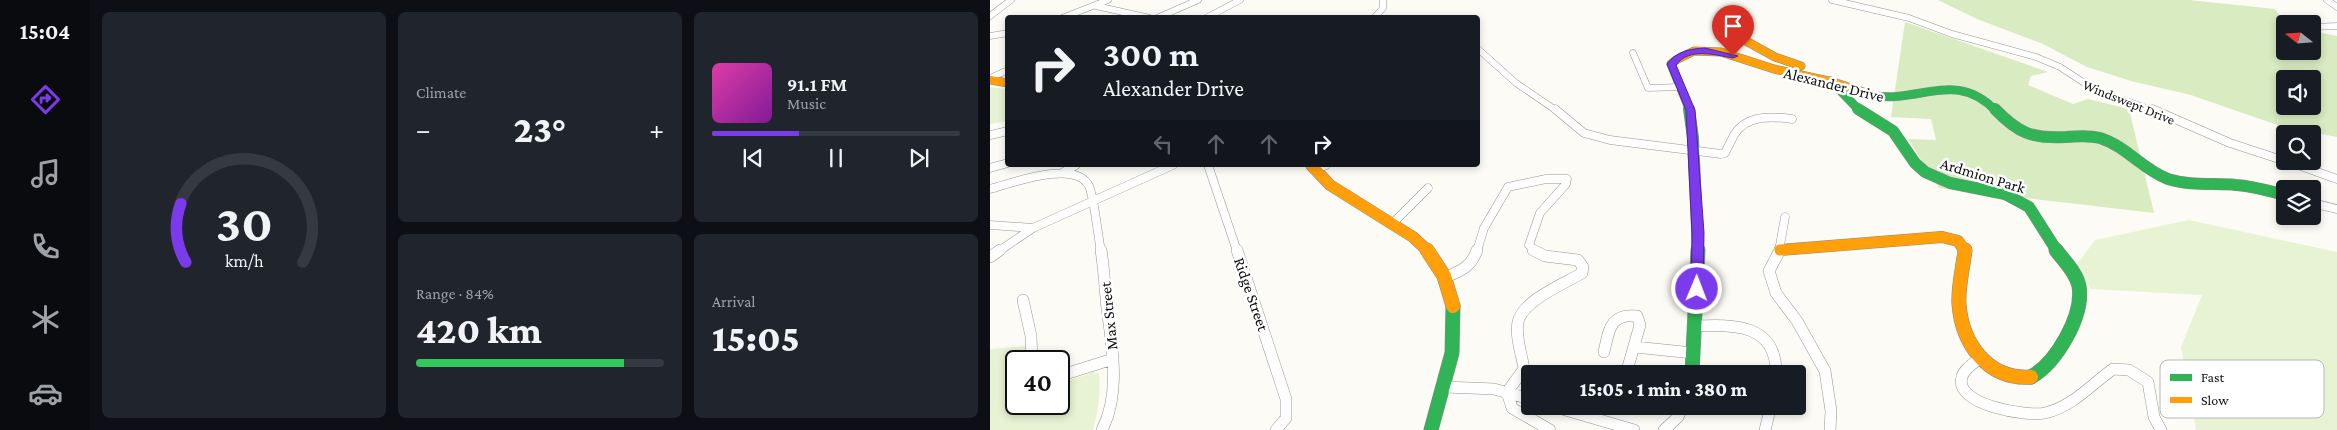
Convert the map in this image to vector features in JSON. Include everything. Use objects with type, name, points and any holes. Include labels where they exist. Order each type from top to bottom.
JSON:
[{"type":"street","points":[[990,16],[1011,0]]},
{"type":"street","points":[[1070,15],[1108,0]]},
{"type":"street","points":[[1164,15],[1198,0]]},
{"type":"street","points":[[1212,15],[1240,0]]},
{"type":"street","points":[[1377,15],[1383,8],[1383,0]]},
{"type":"street","name":"Windswept Drive","points":[[1832,0],[1909,18],[1952,34],[2036,57],[2060,67],[2095,90],[2149,108],[2230,143],[2276,158]]},
{"type":"street","points":[[2328,0],[2337,7]]},
{"type":"street","points":[[1096,6],[1136,15]]},
{"type":"street","points":[[2321,27],[2337,26]]},
{"type":"street","points":[[990,36],[1005,34]]},
{"type":"street","name":"Ardmion Park","points":[[1746,40],[1782,61],[1819,71],[1832,82],[1853,106],[1894,131],[1913,162],[1926,174],[1938,180],[2004,195],[2026,204],[2038,217],[2056,251],[2075,276],[2079,288],[2078,302],[2061,347],[2042,370],[2032,377],[2013,377],[1996,371],[1980,358],[1967,339],[1961,314],[1959,294],[1965,250],[1958,241],[1942,236],[1780,250]]},
{"type":"street","points":[[1480,50],[1516,84],[1546,102],[1584,133],[1610,140],[1725,153],[1734,134],[1746,122],[1762,117],[1792,119]]},
{"type":"street","name":"Alexander Drive","points":[[1692,365],[1698,233],[1690,110],[1671,64],[1676,58],[1689,52],[1705,50],[1733,56],[1766,67],[1832,82],[1881,98],[1914,98],[1938,90],[1969,91],[1984,99],[2005,124],[2029,136],[2046,139],[2095,137],[2113,143],[2166,178],[2210,186],[2248,186],[2276,194]]},
{"type":"street","points":[[1633,53],[1648,88],[1681,87]]},
{"type":"street","points":[[990,79],[1005,72]]},
{"type":"street","points":[[990,79],[1005,82]]},
{"type":"street","points":[[990,135],[1005,132]]},
{"type":"street","points":[[990,168],[1005,164]]},
{"type":"street","points":[[990,189],[1039,176],[1062,173],[1072,167]]},
{"type":"street","points":[[990,257],[1033,228],[1170,167]]},
{"type":"street","name":"Ridge Street","points":[[1209,167],[1286,393],[1290,412],[1281,426]]},
{"type":"street","points":[[1312,167],[1338,192],[1394,222],[1420,240],[1432,254],[1446,277],[1453,301],[1456,326],[1446,387],[1431,430]]},
{"type":"street","name":"Windswept Drive","points":[[2313,170],[2337,178]]},
{"type":"street","name":"Max Street","points":[[1062,173],[1080,176],[1090,186],[1091,202],[1102,257],[1112,359],[1112,397],[1108,418],[1102,430]]},
{"type":"street","points":[[1446,277],[1462,271],[1474,260],[1484,228],[1508,187],[1546,179],[1567,179],[1566,184],[1540,213],[1530,245],[1534,252],[1542,256],[1578,260],[1583,267],[1582,273],[1539,299],[1521,316],[1518,322],[1524,369],[1507,392]]},
{"type":"street","points":[[1394,222],[1398,214],[1421,199],[1428,188]]},
{"type":"street","points":[[2321,205],[2337,209]]},
{"type":"street","points":[[1785,216],[1780,250],[1769,271],[1776,293],[1796,321],[1825,371],[1831,411],[1830,430]]},
{"type":"street","points":[[990,225],[1033,228]]},
{"type":"street","points":[[1023,300],[1031,336],[1032,350]]},
{"type":"street","points":[[1604,352],[1614,320],[1629,314],[1637,316],[1640,325],[1629,365]]},
{"type":"street","points":[[1695,326],[1737,326],[1758,332],[1773,350],[1775,365]]},
{"type":"street","points":[[1635,347],[1693,353]]},
{"type":"street","points":[[1980,358],[1963,375],[1961,381],[1963,388],[1973,397],[1990,406],[2025,414],[2054,410],[2070,403],[2113,369],[2129,370],[2148,382],[2154,417],[2161,430]]},
{"type":"street","points":[[1070,372],[1112,359]]},
{"type":"street","points":[[1446,387],[1507,392],[1521,396]]},
{"type":"street","points":[[1507,392],[1512,408],[1550,430]]},
{"type":"street","points":[[1583,415],[1634,430]]},
{"type":"street","points":[[1664,430],[1679,415]]},
{"type":"street","points":[[1765,430],[1769,415]]},
{"type":"green space","points":[[1938,0],[2189,0],[2275,9],[2279,15],[2276,15],[2276,60],[2321,60],[2321,33],[2337,36],[2337,137],[2321,134],[2321,125],[2277,125],[2191,95],[2131,81],[2087,67],[2041,43],[1977,19]]},
{"type":"green space","points":[[1905,22],[2048,72],[2031,76],[2028,85],[2073,104],[2088,99],[2129,109],[2154,213],[1939,188],[1908,139],[1936,140],[1931,119],[1891,117]]},
{"type":"green space","points":[[990,87],[1005,89],[1005,121],[990,124]]},
{"type":"green space","points":[[2189,220],[2337,252],[2337,430],[2196,430],[2194,418],[2324,418],[2324,360],[2183,360],[2181,347],[2202,295],[2091,289],[2075,267],[2095,240]]},
{"type":"green space","points":[[1027,346],[1027,350],[1005,350],[1005,415],[1070,415],[1070,380],[1094,372],[1099,374],[1098,409],[1093,430],[990,430],[990,349]]},
{"type":"traffic: fast","points":[[1676,60],[1671,64],[1690,111],[1693,138],[1698,233],[1697,303],[1693,365]]},
{"type":"traffic: fast","points":[[1831,81],[1856,108],[1893,131],[1911,158],[1925,172],[1937,179],[1950,183],[2005,194],[2018,199],[2037,216],[2058,253],[2075,276],[2079,287],[2079,298],[2072,324],[2058,352],[2040,372],[2031,377]]},
{"type":"traffic: fast","points":[[1875,96],[1888,98],[1957,89],[1968,91],[1985,100],[2012,126],[2029,135],[2046,138],[2097,137],[2116,145],[2159,175],[2169,179],[2194,183],[2228,184],[2276,193]]},
{"type":"traffic: fast","points":[[1431,430],[1452,353],[1454,337],[1453,306]]},
{"type":"traffic: slow","points":[[1746,41],[1775,57],[1801,66]]},
{"type":"traffic: slow","points":[[1676,60],[1694,51],[1721,52],[1774,69],[1833,82],[1875,96]]},
{"type":"traffic: slow","points":[[990,80],[1005,82]]},
{"type":"traffic: slow","points":[[1313,167],[1330,185],[1351,200],[1394,224],[1413,237],[1431,254],[1444,276],[1453,306]]},
{"type":"traffic: slow","points":[[1780,250],[1942,237],[1958,241],[1965,250],[1959,304],[1961,318],[1972,345],[1980,357],[2002,374],[2016,378],[2031,377]]},
{"type":"route","points":[[1697,289],[1698,233],[1690,110],[1671,64],[1676,58],[1689,52],[1705,50],[1733,56]]}]
